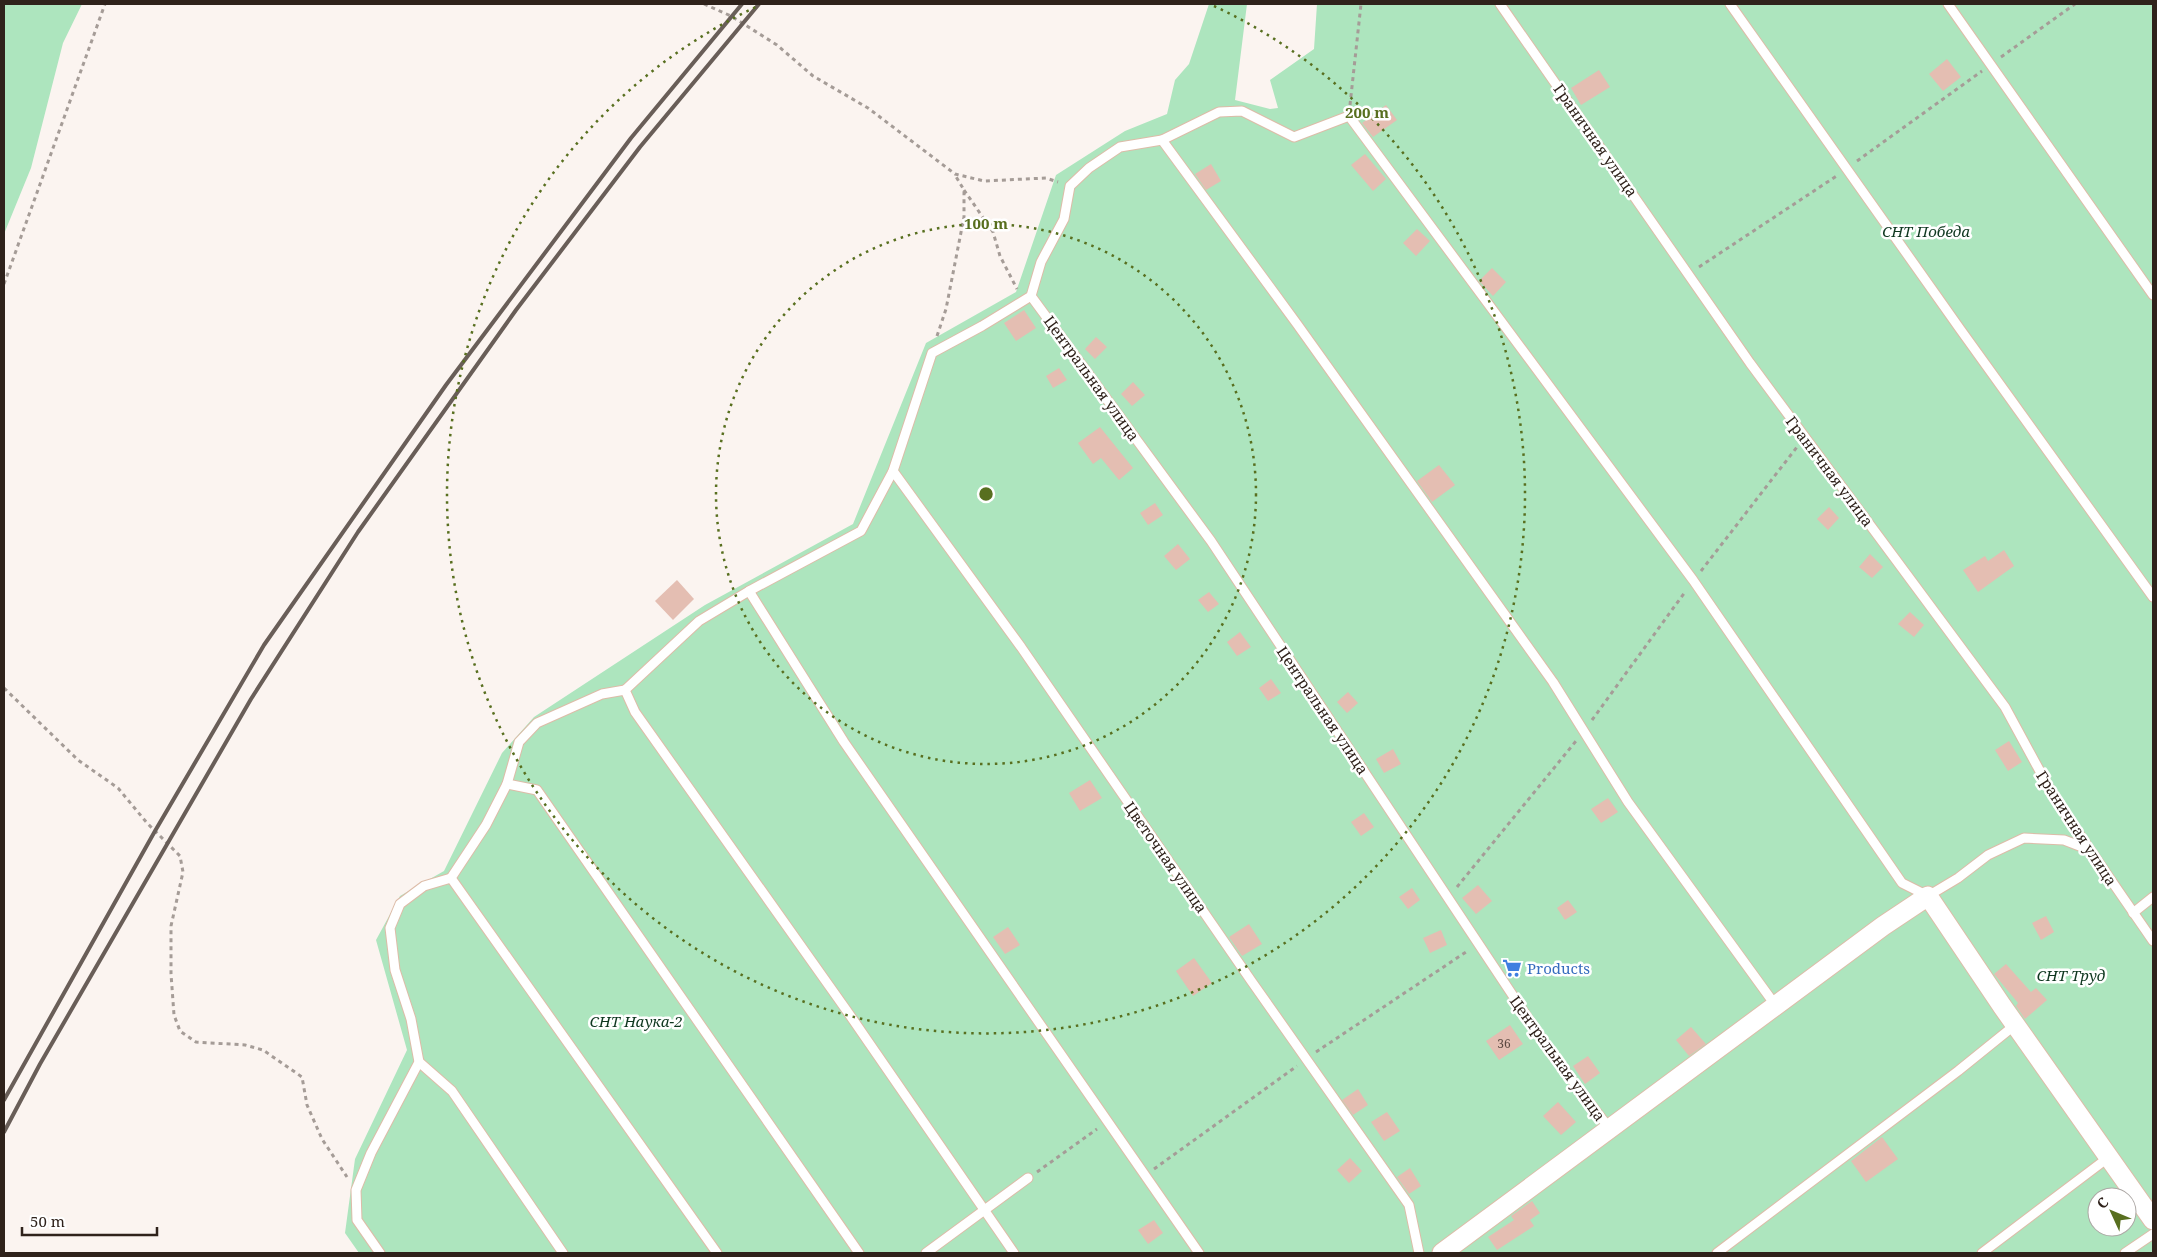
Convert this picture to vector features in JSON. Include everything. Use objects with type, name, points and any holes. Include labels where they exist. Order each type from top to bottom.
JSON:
[{"type":"street","points":[[1442,1253],[1883,926],[1928,896],[2015,1024],[2153,1220]]},
{"type":"lane","name":"Граничная улица","points":[[1500,4],[1750,363],[2005,707],[2055,799],[2153,941]]},
{"type":"lane","points":[[1730,4],[2153,597]]},
{"type":"lane","points":[[1948,4],[2153,295]]},
{"type":"lane","points":[[563,1253],[452,1091],[420,1062],[396,970],[390,928],[400,904],[424,886],[451,878],[486,825],[508,784],[519,742],[537,723],[602,694],[625,690],[699,621],[749,591],[862,531],[893,471],[932,353],[982,326],[1031,296],[1042,262],[1064,218],[1070,186],[1089,168],[1120,147],[1162,140],[1220,112],[1242,111],[1294,137],[1349,116],[1693,580],[1902,883],[1928,896],[1958,878],[1988,855],[2024,838],[2064,840],[2090,850]]},
{"type":"lane","points":[[1162,140],[1297,324],[1554,682],[1628,802],[1776,1006]]},
{"type":"lane","name":"Центральная улица","points":[[1031,296],[1211,542],[1551,1053],[1610,1129]]},
{"type":"lane","name":"Цветочная улица","points":[[893,471],[1021,647],[1409,1205],[1420,1253]]},
{"type":"lane","points":[[749,591],[844,742],[1199,1253]]},
{"type":"lane","points":[[625,690],[635,712],[841,1003],[1014,1253]]},
{"type":"lane","points":[[508,784],[537,790],[859,1253]]},
{"type":"lane","points":[[451,878],[717,1253]]},
{"type":"lane","points":[[2133,913],[2153,897]]},
{"type":"lane","points":[[1717,1253],[1958,1071],[2015,1024]]},
{"type":"lane","points":[[380,1253],[356,1220],[356,1190],[371,1153],[420,1062]]},
{"type":"lane","points":[[1982,1253],[2109,1157]]},
{"type":"lane","points":[[926,1253],[1028,1178]]},
{"type":"lane","points":[[2125,1253],[2153,1234]]},
{"type":"path","points":[[4,284],[105,4]]},
{"type":"path","points":[[704,4],[731,16],[777,45],[813,76],[868,108],[955,174],[993,232],[1000,256],[1019,292],[1031,296]]},
{"type":"path","points":[[1349,116],[1361,4]]},
{"type":"path","points":[[1688,274],[1847,169],[2075,4]]},
{"type":"path","points":[[955,174],[984,181],[1046,178],[1070,186]]},
{"type":"path","points":[[932,353],[946,309],[964,217],[964,190]]},
{"type":"path","points":[[1693,580],[1805,437]]},
{"type":"path","points":[[4,688],[78,760],[118,788],[147,823],[180,856],[183,872],[171,926],[171,935],[174,1015],[180,1031],[196,1042],[246,1045],[263,1050],[302,1077],[306,1104],[322,1139],[356,1190]]},
{"type":"path","points":[[1145,1175],[1306,1059],[1478,943]]},
{"type":"path","points":[[1028,1178],[1108,1121]]},
{"type":"green space","points":[[4,4],[82,4],[63,43],[31,168],[4,234]]},
{"type":"green space","points":[[1209,4],[1247,4],[1235,100],[1270,109],[1278,108],[1270,80],[1314,49],[1317,4],[2153,4],[2153,1253],[359,1253],[345,1233],[355,1159],[407,1050],[376,940],[400,896],[444,871],[502,753],[534,717],[705,605],[853,524],[926,343],[1016,292],[1056,175],[1125,131],[1167,114],[1175,80],[1189,64]]},
{"type":"building","points":[[1947,59],[1961,77],[1943,91],[1929,74]]},
{"type":"building","points":[[1599,70],[1610,87],[1581,105],[1571,88]]},
{"type":"building","points":[[1386,105],[1397,120],[1373,137],[1362,123]]},
{"type":"building","points":[[1365,154],[1386,179],[1373,191],[1351,165]]},
{"type":"building","points":[[1211,164],[1221,181],[1206,190],[1195,174]]},
{"type":"building","points":[[1417,229],[1430,241],[1416,256],[1403,243]]},
{"type":"building","points":[[1492,268],[1506,282],[1493,296],[1479,281]]},
{"type":"building","points":[[1024,310],[1036,328],[1016,341],[1004,323]]},
{"type":"building","points":[[1096,337],[1107,347],[1095,359],[1085,349]]},
{"type":"building","points":[[1059,368],[1067,380],[1053,388],[1046,376]]},
{"type":"building","points":[[1133,382],[1145,395],[1132,406],[1121,394]]},
{"type":"building","points":[[1100,427],[1133,468],[1119,480],[1101,458],[1093,464],[1078,443]]},
{"type":"building","points":[[1439,465],[1455,485],[1432,502],[1417,481]]},
{"type":"building","points":[[1155,503],[1163,515],[1148,525],[1140,513]]},
{"type":"building","points":[[1829,507],[1839,518],[1828,530],[1817,519]]},
{"type":"building","points":[[1178,544],[1190,559],[1176,570],[1164,556]]},
{"type":"building","points":[[2004,550],[2014,566],[1978,592],[1963,570],[1985,556],[1988,561]]},
{"type":"building","points":[[1870,554],[1883,567],[1872,578],[1859,567]]},
{"type":"building","points":[[677,580],[694,599],[673,620],[655,601]]},
{"type":"building","points":[[1209,592],[1219,604],[1208,612],[1198,600]]},
{"type":"building","points":[[1910,612],[1924,625],[1914,637],[1898,624]]},
{"type":"building","points":[[1240,632],[1251,647],[1237,656],[1227,642]]},
{"type":"building","points":[[1271,679],[1281,693],[1268,701],[1259,688]]},
{"type":"building","points":[[1348,692],[1358,703],[1347,713],[1337,702]]},
{"type":"building","points":[[2009,741],[2022,762],[2008,771],[1995,750]]},
{"type":"building","points":[[1393,749],[1401,764],[1384,773],[1376,759]]},
{"type":"building","points":[[1090,780],[1102,798],[1080,811],[1069,793]]},
{"type":"building","points":[[1608,798],[1618,812],[1601,823],[1591,809]]},
{"type":"building","points":[[1364,813],[1374,827],[1361,836],[1351,822]]},
{"type":"building","points":[[1478,885],[1492,901],[1476,914],[1462,898]]},
{"type":"building","points":[[1412,888],[1420,900],[1408,909],[1399,897]]},
{"type":"building","points":[[1568,900],[1577,912],[1565,920],[1557,908]]},
{"type":"building","points":[[2046,916],[2054,932],[2041,940],[2032,923]]},
{"type":"building","points":[[1249,924],[1262,944],[1242,956],[1229,937]]},
{"type":"building","points":[[1008,927],[1020,945],[1005,954],[993,937]]},
{"type":"building","points":[[1441,930],[1447,945],[1430,953],[1423,938]]},
{"type":"building","points":[[1194,958],[1212,983],[1193,996],[1176,971]]},
{"type":"building","points":[[2006,964],[2031,992],[2036,988],[2047,1000],[2025,1019],[2016,1006],[2018,1003],[1994,974]]},
{"type":"building","points":[[1510,1025],[1523,1044],[1499,1060],[1486,1041]]},
{"type":"building","points":[[1691,1027],[1706,1044],[1689,1056],[1676,1040]]},
{"type":"building","points":[[1588,1056],[1600,1073],[1585,1084],[1573,1066]]},
{"type":"building","points":[[1358,1089],[1368,1105],[1353,1115],[1342,1100]]},
{"type":"building","points":[[1558,1102],[1576,1122],[1561,1135],[1543,1116]]},
{"type":"building","points":[[1387,1112],[1400,1131],[1384,1141],[1371,1122]]},
{"type":"building","points":[[1882,1137],[1898,1159],[1866,1182],[1851,1161]]},
{"type":"building","points":[[1350,1158],[1362,1171],[1349,1183],[1337,1170]]},
{"type":"building","points":[[1410,1168],[1421,1186],[1409,1194],[1397,1177]]},
{"type":"building","points":[[1532,1201],[1540,1213],[1530,1220],[1534,1226],[1497,1250],[1488,1237],[1514,1220],[1511,1216]]},
{"type":"building","points":[[1154,1220],[1163,1233],[1148,1244],[1138,1230]]},
{"type":"railway","points":[[4,1100],[155,831],[264,645],[446,385],[631,138],[742,4]]},
{"type":"railway","points":[[4,1132],[40,1064],[251,699],[358,532],[516,310],[640,147],[759,4]]},
{"type":"place","name":"Products","points":[[1512,968]]},
{"type":"park label","name":"СНТ Победа","points":[[1926,231]]},
{"type":"park label","name":"СНТ Труд","points":[[2071,975]]},
{"type":"park label","name":"СНТ Наука-2","points":[[636,1021]]}]
